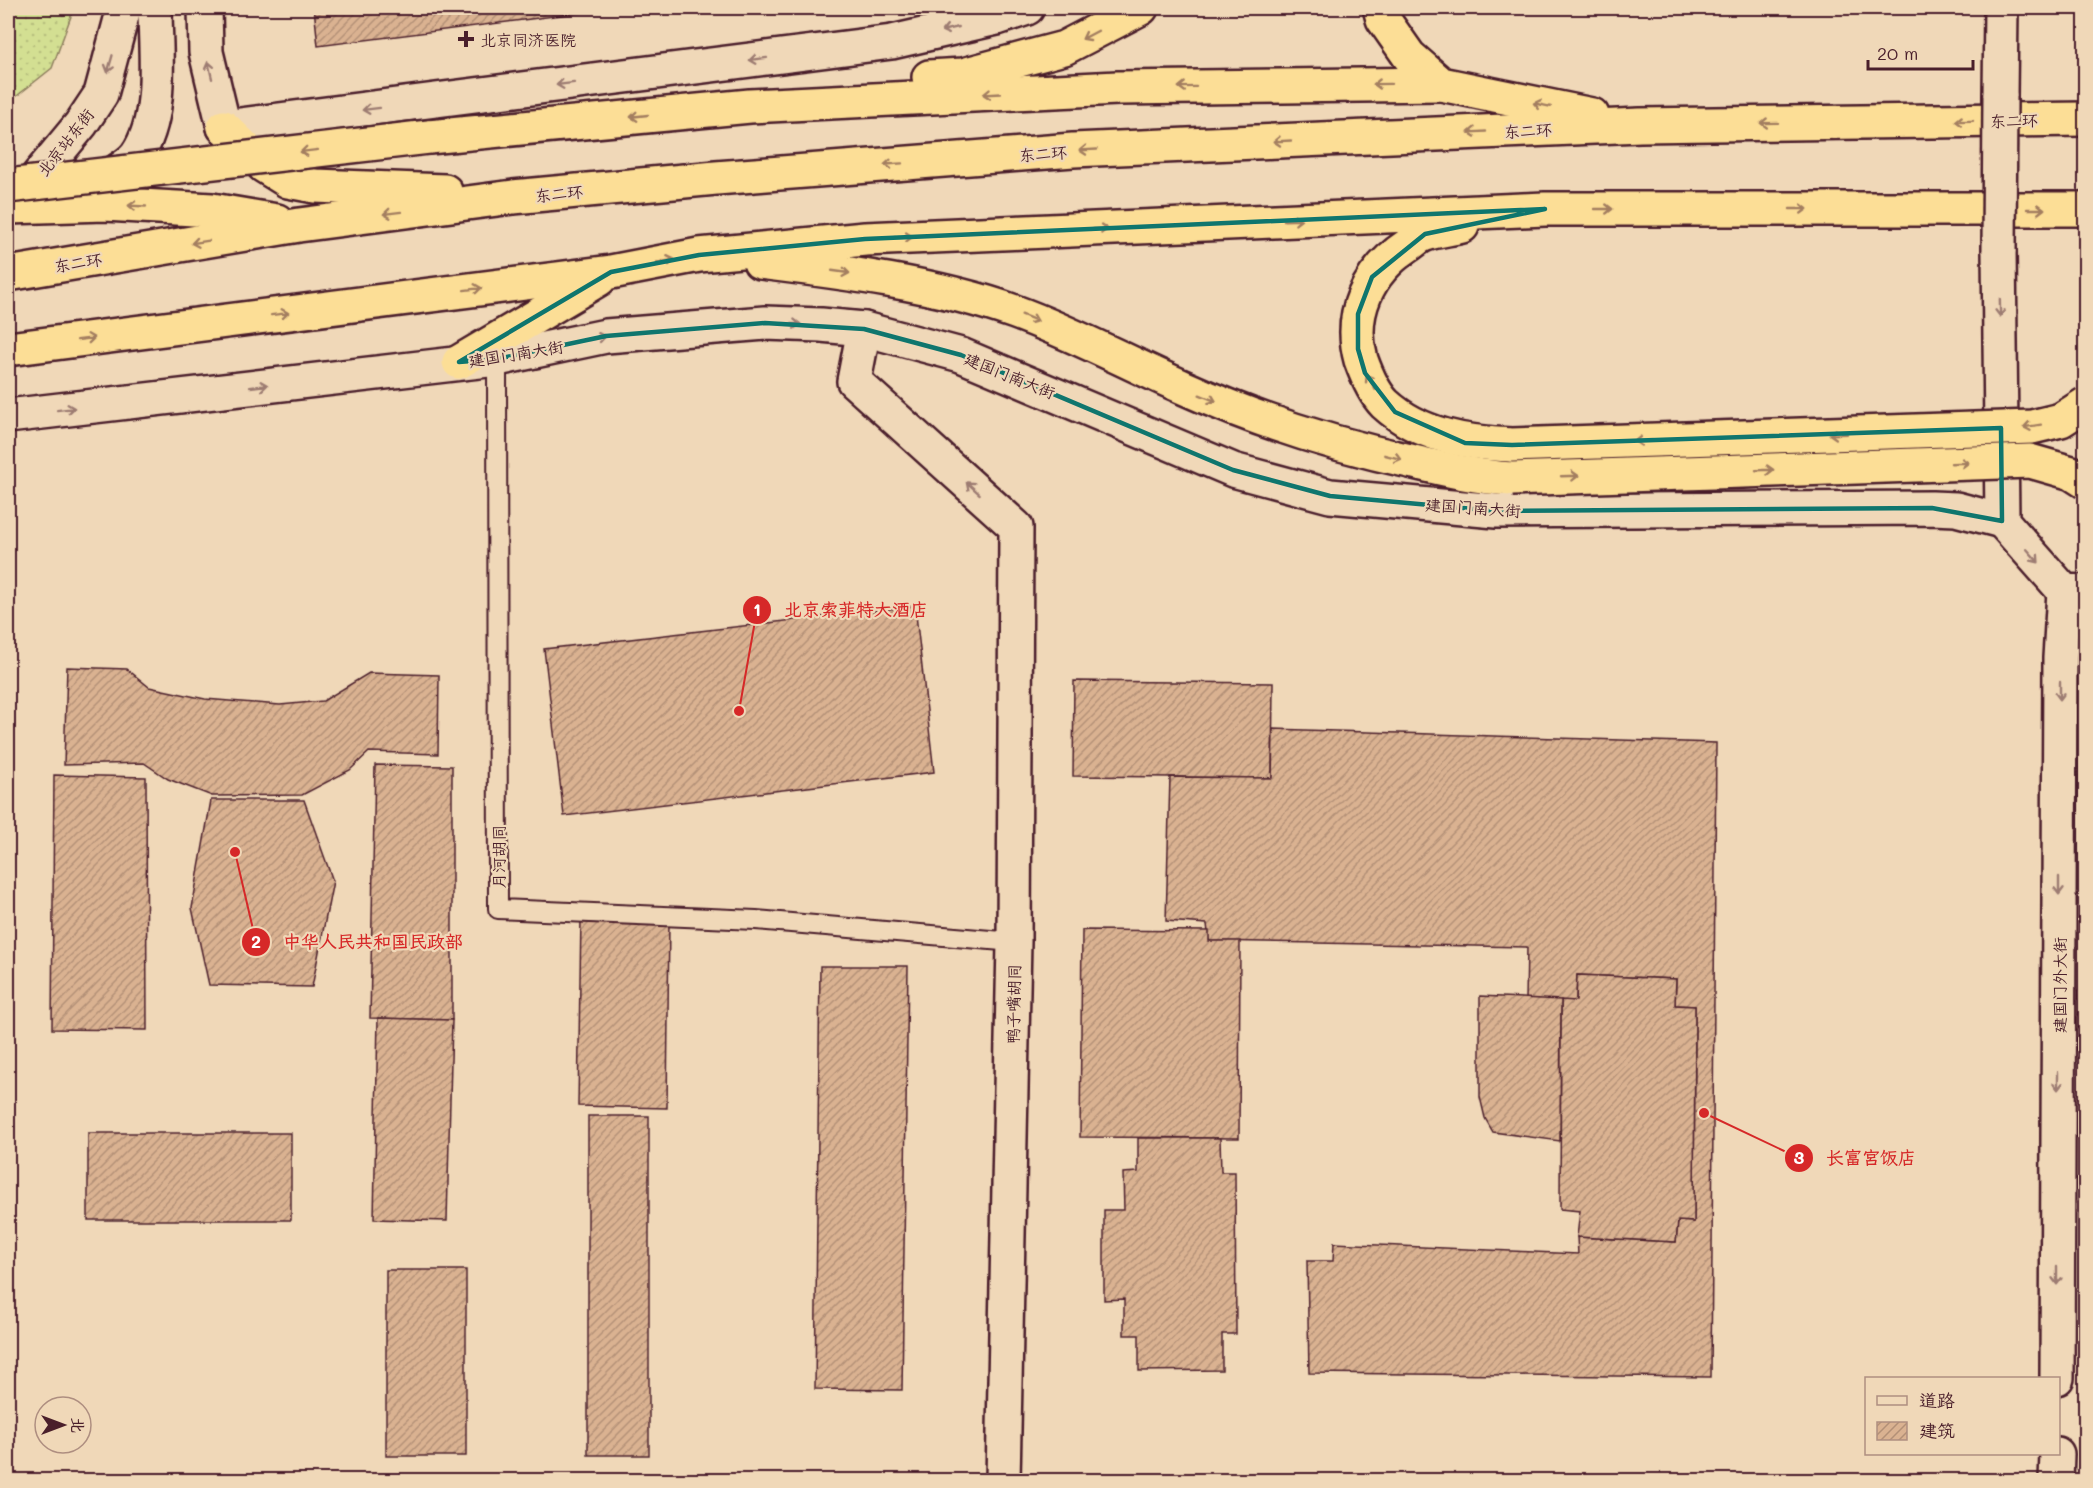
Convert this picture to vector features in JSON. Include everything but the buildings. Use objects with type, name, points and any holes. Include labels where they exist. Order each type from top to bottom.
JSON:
[{"type":"highway","points":[[750,106],[823,86],[963,75],[1064,48],[1142,8]]},
{"type":"highway","points":[[1380,8],[1383,19],[1409,56],[1441,84]]},
{"type":"highway","points":[[10,200],[429,137],[750,106],[1118,88],[1441,84],[1640,125]]},
{"type":"highway","name":"东二环","points":[[8,274],[299,225],[513,197],[716,178],[1073,150],[1640,125],[2085,119]]},
{"type":"highway","points":[[224,127],[264,165],[288,181],[315,186],[443,191],[513,197]]},
{"type":"highway","points":[[10,200],[212,210],[299,225]]},
{"type":"highway","points":[[1545,209],[1425,234],[1394,255],[1372,277],[1358,314],[1358,350],[1365,373],[1382,402],[1431,432],[1465,442],[1512,445],[2032,427],[2061,420],[2085,404]]},
{"type":"highway","points":[[8,349],[611,272],[699,255],[865,239],[1545,209],[2085,209]]},
{"type":"highway","points":[[699,255],[848,273],[1002,308],[1108,350],[1184,388],[1324,440],[1483,478],[2030,460],[2072,473],[2085,482]]},
{"type":"highway","points":[[459,362],[611,272]]},
{"type":"street","name":"北京站东街","points":[[10,200],[81,124],[101,94],[124,8]]},
{"type":"street","points":[[10,200],[97,185],[136,156],[151,121],[155,94],[155,8]]},
{"type":"street","points":[[205,8],[206,52],[224,127],[892,42],[1007,11]]},
{"type":"street","points":[[2001,8],[1999,250],[2002,521],[2075,592]]},
{"type":"street","name":"建国门南大街","points":[[8,416],[496,359],[606,336],[753,324],[864,329],[961,355],[1233,470],[1330,496],[1496,511],[1932,508],[1956,509],[2002,521]]},
{"type":"street","name":"鸭子嘴胡同","points":[[864,329],[854,381],[1016,527],[1014,942],[1003,1480]]},
{"type":"street","name":"建国门外大街","points":[[2057,1377],[2060,658],[2075,592]]},
{"type":"street","points":[[2060,658],[2085,638]]},
{"type":"street","points":[[2056,1455],[2056,1480]]},
{"type":"lane","name":"月河胡同","points":[[496,359],[498,909],[756,920],[1014,942]]},
{"type":"highlighted area","points":[[1545,209],[1425,234],[1372,277],[1358,314],[1358,349],[1365,373],[1395,412],[1465,443],[1512,445],[2001,428],[2002,521],[1932,508],[1496,511],[1330,496],[1233,470],[961,355],[864,329],[765,323],[606,336],[497,359],[459,362],[611,272],[699,255],[865,239]]},
{"type":"green space","points":[[8,8],[74,8],[52,68],[8,103]]},
{"type":"place","name":"北京同济医院","points":[[466,39]]},
{"type":"place","name":"北京索菲特大酒店","points":[[739,711]]},
{"type":"place","name":"中华人民共和国民政部","points":[[235,852]]},
{"type":"place","name":"长富宫饭店","points":[[1704,1113]]}]
